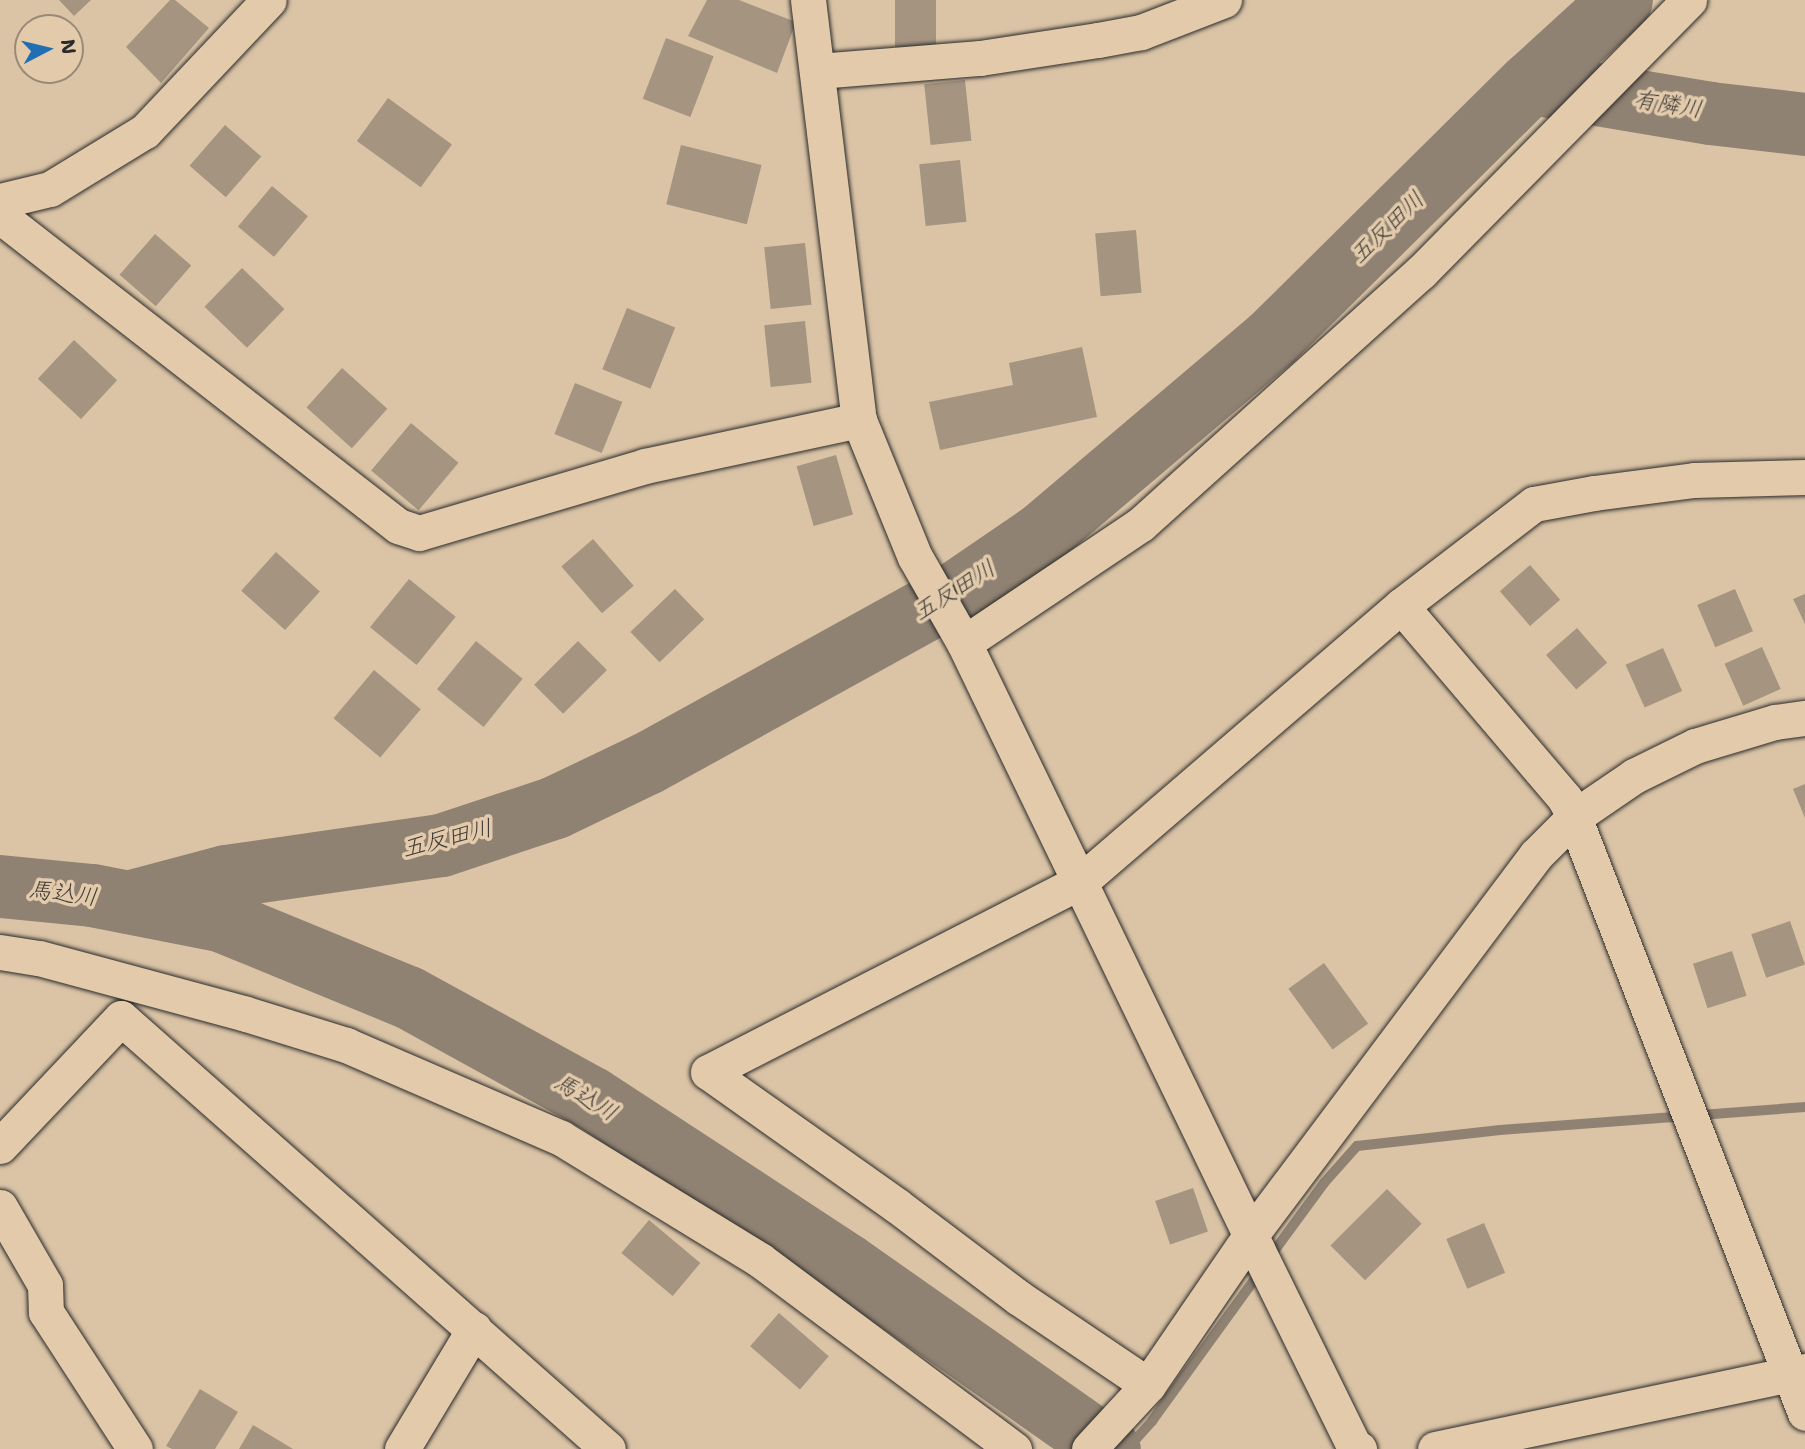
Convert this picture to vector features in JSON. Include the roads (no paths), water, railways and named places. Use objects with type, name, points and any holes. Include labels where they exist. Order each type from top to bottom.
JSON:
[{"type":"street","points":[[0,201],[50,189],[145,131],[268,0]]},
{"type":"street","points":[[808,0],[859,420],[915,556],[964,643],[1254,1244],[1354,1446],[1359,1449]]},
{"type":"street","points":[[818,71],[980,58],[1098,40],[1141,32],[1224,0]]},
{"type":"street","points":[[964,643],[1141,524],[1421,272],[1689,0]]},
{"type":"street","points":[[0,216],[398,526],[419,533],[645,466],[859,420]]},
{"type":"street","points":[[1148,1385],[1019,1298],[896,1205],[708,1072],[1080,882],[1401,606],[1534,504],[1694,480],[1805,477]]},
{"type":"street","points":[[1401,606],[1564,799],[1574,817],[1698,1137],[1798,1372],[1805,1413]]},
{"type":"street","points":[[1089,1449],[1148,1385],[1254,1244],[1536,855],[1574,817],[1634,776],[1695,746],[1775,722],[1805,718]]},
{"type":"street","points":[[0,952],[39,958],[246,1014],[346,1045],[561,1138],[760,1260],[1014,1449]]},
{"type":"street","points":[[0,1146],[121,1018],[608,1449]]},
{"type":"street","points":[[0,1208],[45,1285],[46,1312],[135,1449]]},
{"type":"street","points":[[402,1449],[474,1329]]},
{"type":"street","points":[[1435,1449],[1798,1372]]},
{"type":"waterway","name":"五反田川","points":[[128,902],[226,876],[441,845],[555,807],[647,763],[953,594],[1042,533],[1271,339],[1530,83],[1621,0]]},
{"type":"waterway","name":"有隣川","points":[[1531,83],[1710,113],[1805,124]]},
{"type":"waterway","name":"馬込川","points":[[0,886],[92,895],[220,920],[408,997],[592,1098],[847,1265],[1109,1449]]},
{"type":"waterway","points":[[1269,1258],[1324,1183],[1357,1146],[1500,1130],[1805,1107]]},
{"type":"waterway","points":[[1127,1449],[1152,1421],[1260,1272]]}]
